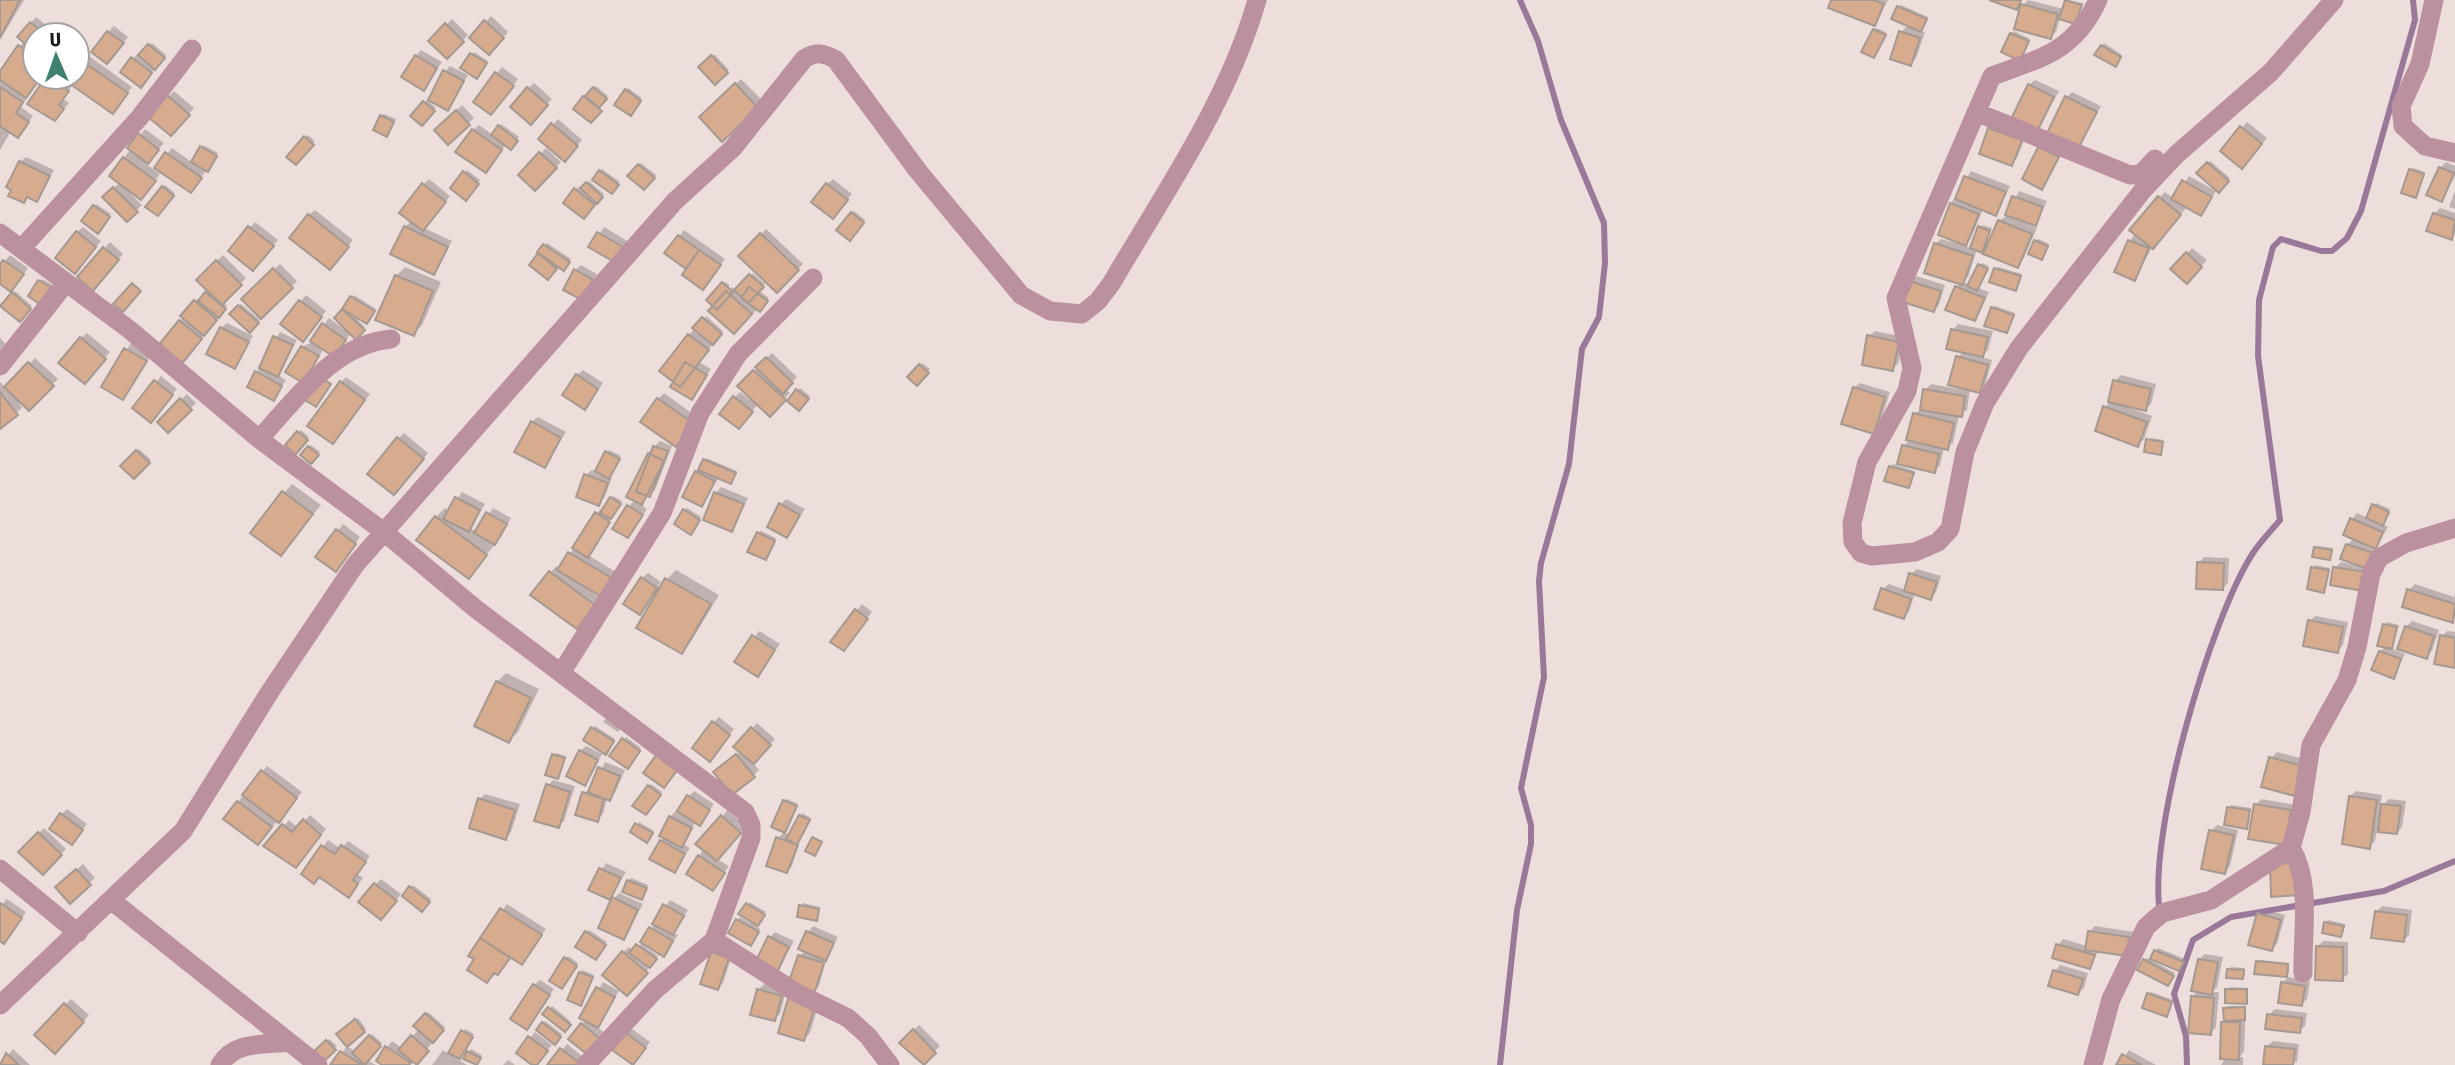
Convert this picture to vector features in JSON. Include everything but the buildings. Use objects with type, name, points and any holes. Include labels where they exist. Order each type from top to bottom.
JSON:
[{"type":"street","points":[[0,1005],[183,831],[271,690],[355,565],[675,201],[733,148],[804,59],[811,54],[824,53],[836,60],[918,171],[1021,295],[1050,311],[1082,314],[1098,301],[1111,284],[1209,116],[1243,48],[1257,0]]},
{"type":"street","points":[[2098,0],[2081,32],[2069,44],[2051,54],[1992,76],[1896,298],[1912,368],[1907,391],[1867,462],[1852,523],[1853,541],[1861,553],[1872,556],[1915,552],[1938,542],[1950,529],[1965,452],[1992,392],[2019,348],[2143,190],[2177,154],[2271,72],[2334,0]]},
{"type":"street","points":[[2434,0],[2420,64],[2401,106],[2403,126],[2425,146],[2455,153]]},
{"type":"street","points":[[21,249],[140,117],[192,49]]},
{"type":"street","points":[[1976,112],[2130,175],[2141,174],[2161,152],[2177,154]]},
{"type":"street","points":[[0,233],[130,330],[259,439],[384,532],[476,609],[650,737],[745,812],[751,825],[751,838],[714,940],[655,990],[586,1065]]},
{"type":"street","points":[[561,673],[662,513],[700,413],[738,354],[813,278]]},
{"type":"street","points":[[0,366],[65,284]]},
{"type":"street","points":[[259,439],[327,367],[362,344],[391,339]]},
{"type":"street","points":[[2093,1065],[2111,999],[2146,927],[2162,913],[2211,900],[2291,848],[2301,812],[2311,744],[2347,680],[2357,647],[2371,574],[2379,558],[2406,543],[2455,528]]},
{"type":"street","points":[[2291,848],[2301,864],[2303,973]]},
{"type":"street","points":[[0,869],[78,933]]},
{"type":"street","points":[[112,901],[318,1065]]},
{"type":"street","points":[[714,940],[797,993],[848,1018],[868,1036],[890,1065]]},
{"type":"street","points":[[220,1065],[225,1056],[239,1047],[289,1042]]},
{"type":"waterway","points":[[1500,1065],[1517,910],[1531,844],[1531,825],[1521,788],[1544,677],[1539,581],[1541,563],[1569,464],[1582,349],[1599,317],[1605,263],[1604,223],[1561,120],[1538,41],[1520,0]]},
{"type":"waterway","points":[[2160,912],[2158,877],[2163,833],[2172,782],[2201,675],[2236,584],[2256,549],[2280,520],[2258,356],[2259,300],[2273,247],[2281,239],[2321,251],[2332,251],[2347,238],[2361,211],[2415,20],[2413,0]]},
{"type":"waterway","points":[[2187,1065],[2186,1036],[2174,994],[2193,940],[2231,917],[2384,891],[2455,861]]}]
